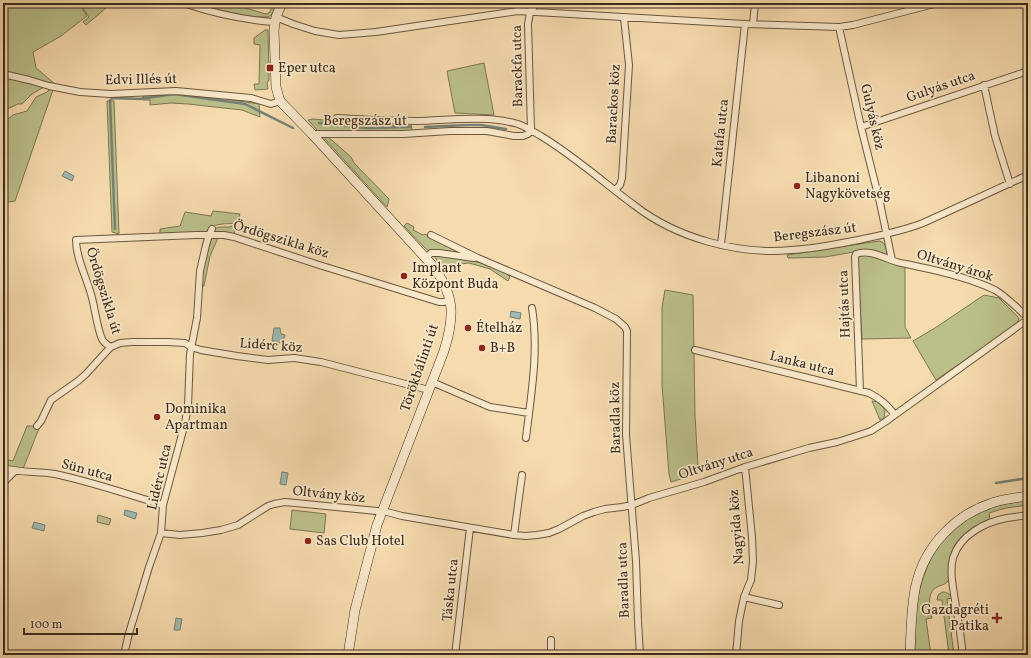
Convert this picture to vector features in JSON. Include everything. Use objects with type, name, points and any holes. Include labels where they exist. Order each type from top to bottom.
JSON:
[{"type":"street","points":[[183,3],[231,17],[262,21],[275,20],[315,31],[344,35],[376,32],[518,11],[624,18],[840,27],[938,3]]},
{"type":"street","points":[[280,101],[276,87],[274,30],[275,20],[282,3]]},
{"type":"street","name":"Barackfa utca","points":[[531,130],[528,24],[530,12],[536,3]]},
{"type":"street","points":[[753,24],[755,3]]},
{"type":"street","name":"Barackos köz","points":[[615,190],[620,185],[622,178],[628,64],[624,18]]},
{"type":"street","name":"Katafa utca","points":[[721,245],[745,24]]},
{"type":"street","name":"Gulyás köz","points":[[840,27],[861,127],[887,235]]},
{"type":"street","name":"Gulyás utca","points":[[861,127],[1028,71]]},
{"type":"street","name":"Edvi Illés út","points":[[3,74],[48,86],[80,92],[110,94],[176,90],[251,98],[271,104],[280,101]]},
{"type":"street","points":[[984,85],[996,136],[1010,184]]},
{"type":"street","name":"Törökbálinti út","points":[[280,101],[426,258],[441,278],[450,300],[452,318],[448,338],[381,512],[358,597],[348,655]]},
{"type":"street","name":"Beregszász út","points":[[337,118],[417,121],[477,119],[510,122],[520,125],[559,147],[634,206],[655,220],[709,242],[736,248],[765,251],[790,250],[845,242],[887,235],[906,230],[1028,175]]},
{"type":"street","name":"Beregszász út","points":[[417,121],[418,133]]},
{"type":"street","name":"Beregszász út","points":[[312,134],[487,131],[514,136],[523,136],[528,134],[531,130]]},
{"type":"street","name":"Ördögszikla köz","points":[[76,240],[210,232],[234,237],[440,302],[450,300]]},
{"type":"street","name":"Lidérc utca","points":[[124,655],[136,607],[161,533],[163,505],[185,423],[188,406],[191,347],[197,318],[200,271],[210,232]]},
{"type":"street","points":[[431,235],[478,258]]},
{"type":"street","points":[[887,235],[892,260]]},
{"type":"street","name":"Ördögszikla út","points":[[76,240],[76,248],[90,291],[100,333],[103,340],[111,347]]},
{"type":"street","points":[[426,258],[431,254],[439,253],[478,258]]},
{"type":"street","name":"Hajtás utca","points":[[860,391],[855,257],[856,254],[869,253],[883,256],[892,260]]},
{"type":"street","name":"Baradla köz","points":[[478,258],[595,308],[616,319],[625,327],[627,331],[626,435],[632,505]]},
{"type":"street","name":"Oltvány árok","points":[[892,260],[987,286],[1008,300],[1028,319]]},
{"type":"street","points":[[526,438],[535,348],[532,308]]},
{"type":"street","name":"Oltvány utca","points":[[381,512],[514,535],[526,536],[549,533],[583,516],[605,508],[632,505],[649,498],[704,482],[745,467],[809,448],[837,442],[871,431],[1028,319]]},
{"type":"street","name":"Lidérc köz","points":[[111,347],[120,343],[185,343],[191,347],[237,356],[268,360],[294,358],[321,362],[430,386],[490,407],[529,413]]},
{"type":"street","points":[[37,426],[52,400],[78,381],[111,347]]},
{"type":"street","name":"Lanka utca","points":[[695,350],[869,393],[878,397],[895,415]]},
{"type":"street","name":"Nagyida köz","points":[[736,655],[739,621],[744,597],[751,580],[753,561],[745,467]]},
{"type":"street","name":"Sün utca","points":[[3,468],[15,471],[46,472],[66,476],[163,505]]},
{"type":"street","points":[[3,485],[15,471]]},
{"type":"street","points":[[514,535],[522,475]]},
{"type":"street","points":[[910,653],[916,584],[931,548],[948,528],[970,513],[993,502],[1028,496]]},
{"type":"street","name":"Oltvány köz","points":[[161,533],[180,535],[221,530],[238,525],[268,506],[285,502],[381,512]]},
{"type":"street","name":"Baradla utca","points":[[632,505],[640,655]]},
{"type":"street","points":[[963,655],[953,587],[952,568],[953,558],[956,551],[968,536],[985,525],[1006,518],[1028,515]]},
{"type":"street","name":"Táska utca","points":[[456,655],[470,528]]},
{"type":"street","points":[[744,597],[779,605]]},
{"type":"street","points":[[550,640],[551,655]]},
{"type":"green space","points":[[3,3],[78,3],[87,16],[61,36],[33,52],[36,68],[55,84],[15,201],[3,203],[3,123],[13,115],[27,111],[36,97],[50,89],[44,87],[32,94],[22,104],[18,104],[3,111]]},
{"type":"green space","points":[[79,3],[112,3],[86,25],[83,22],[89,17]]},
{"type":"green space","points":[[190,3],[228,3],[266,14],[269,13],[274,3],[277,4],[272,14],[268,17],[246,17]]},
{"type":"green space","points":[[265,30],[268,30],[268,89],[255,90],[254,84],[259,84],[260,45],[254,44],[254,38]]},
{"type":"green space","points":[[484,63],[494,115],[455,113],[447,71]]},
{"type":"green space","points":[[176,93],[259,104],[260,117],[242,110],[171,103],[150,105],[150,100],[143,100],[143,96]]},
{"type":"green space","points":[[107,101],[114,101],[119,234],[112,232]]},
{"type":"green space","points":[[313,119],[368,125],[411,125],[412,130],[411,132],[318,131],[308,120]]},
{"type":"green space","points":[[324,135],[326,135],[351,157],[354,163],[389,199],[387,207],[325,139]]},
{"type":"green space","points":[[213,211],[240,214],[237,223],[213,226],[208,234],[160,234],[160,229],[180,226],[185,212],[211,216]]},
{"type":"green space","points":[[407,223],[414,227],[413,230],[423,235],[425,234],[465,255],[442,251],[429,251],[404,226]]},
{"type":"green space","points":[[237,224],[234,234],[211,234],[212,230],[219,227],[229,227]]},
{"type":"green space","points":[[211,237],[218,238],[210,256],[204,286],[202,286],[202,272]]},
{"type":"green space","points":[[879,241],[885,246],[886,256],[854,252],[825,257],[788,258],[787,255]]},
{"type":"green space","points":[[439,255],[487,264],[506,273],[510,277],[508,281],[490,269],[469,263],[452,265],[444,270],[434,256]]},
{"type":"green space","points":[[872,255],[905,266],[905,327],[911,338],[862,339],[857,256]]},
{"type":"green space","points":[[665,290],[693,295],[695,415],[698,467],[700,473],[671,482],[669,474],[662,385],[662,307]]},
{"type":"green space","points":[[984,295],[999,298],[1019,318],[1017,324],[936,380],[913,341]]},
{"type":"green space","points":[[872,401],[879,402],[885,410],[884,418],[880,420]]},
{"type":"green space","points":[[27,426],[40,426],[23,469],[3,467],[3,459],[13,461]]},
{"type":"green space","points":[[1028,500],[1028,505],[1006,508],[989,513],[990,519],[969,530],[958,541],[951,555],[948,581],[937,587],[931,593],[930,597],[932,618],[926,619],[931,655],[914,655],[916,609],[923,577],[928,564],[942,542],[960,523],[972,516],[999,505]]},
{"type":"green space","points":[[292,510],[326,514],[324,533],[290,529]]},
{"type":"green space","points":[[98,515],[111,519],[109,525],[97,522]]},
{"type":"green space","points":[[942,592],[950,595],[952,598],[947,599],[954,655],[949,655],[942,600],[937,600],[938,595]]},
{"type":"water","points":[[65,171],[74,176],[72,181],[62,176]]},
{"type":"water","points":[[511,311],[521,313],[520,319],[510,317]]},
{"type":"water","points":[[274,328],[280,328],[281,334],[285,335],[283,342],[279,343],[272,341]]},
{"type":"water","points":[[282,472],[288,473],[286,485],[280,484]]},
{"type":"water","points":[[125,510],[137,513],[135,519],[124,515]]},
{"type":"water","points":[[34,522],[45,525],[44,531],[32,528]]},
{"type":"water","points":[[176,618],[182,619],[180,630],[174,630]]},
{"type":"waterway","points":[[115,229],[110,100],[114,98],[140,99],[174,94],[245,104],[293,128]]},
{"type":"waterway","points":[[319,123],[366,128],[411,127]]},
{"type":"waterway","points":[[425,127],[481,125],[506,129]]},
{"type":"waterway","points":[[996,483],[1028,478]]},
{"type":"place","name":"Eper utca","points":[[270,68]]},
{"type":"place","name":"Libanoni Nagykövetség","points":[[797,186]]},
{"type":"place","name":"Implant Központ Buda","points":[[404,276]]},
{"type":"place","name":"Ételház","points":[[468,328]]},
{"type":"place","name":"B+B","points":[[482,348]]},
{"type":"place","name":"Dominika Apartman","points":[[157,417]]},
{"type":"place","name":"Sas Club Hotel","points":[[308,541]]},
{"type":"place","name":"Gazdagréti Patika","points":[[997,618]]}]
